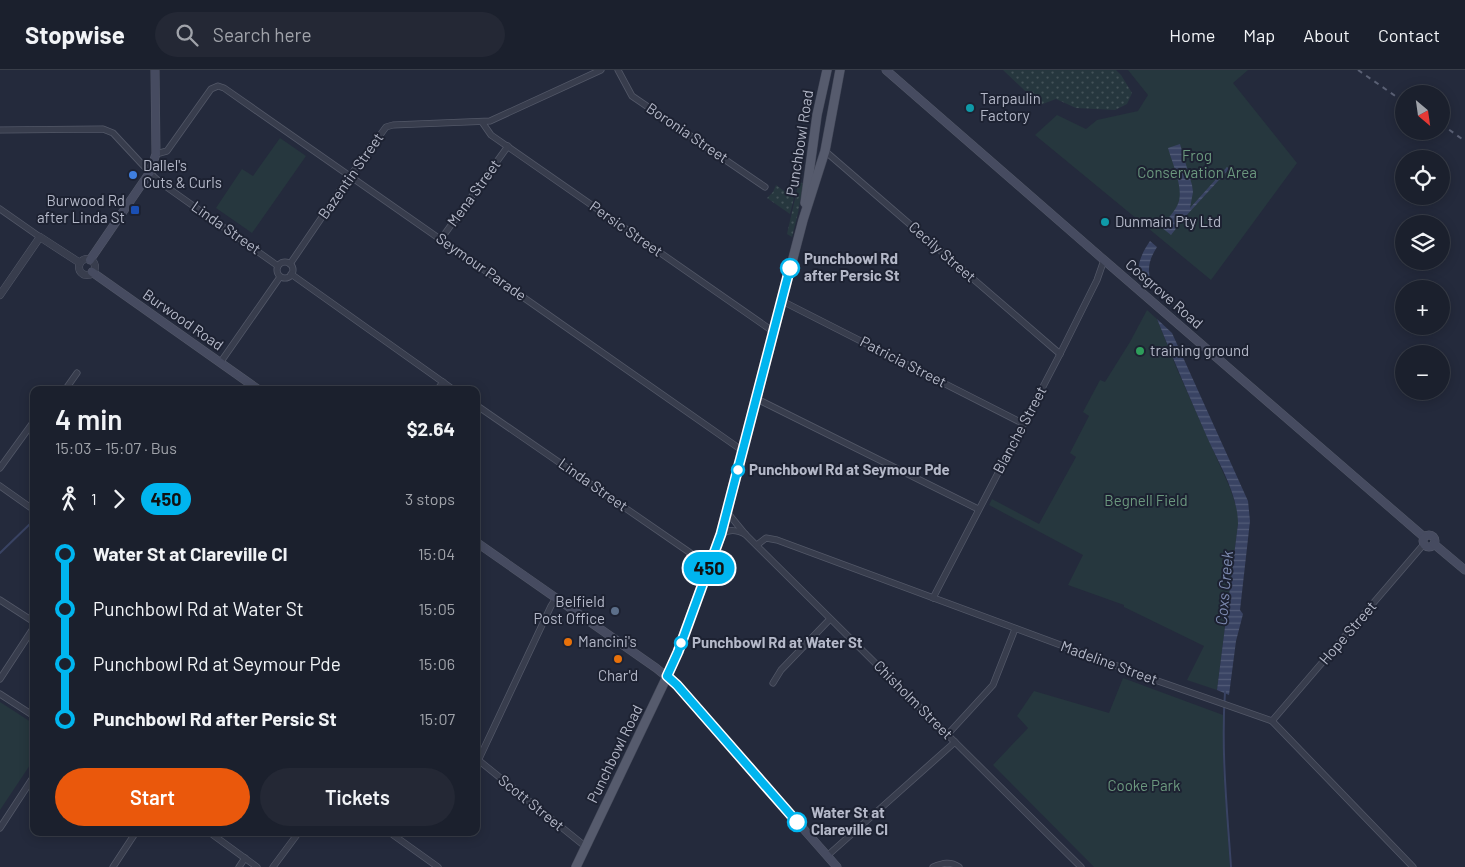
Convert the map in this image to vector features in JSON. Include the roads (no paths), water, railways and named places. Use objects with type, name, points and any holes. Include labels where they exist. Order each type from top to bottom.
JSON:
[{"type":"main road","points":[[90,260],[150,172],[156,154],[155,70]]},
{"type":"main road","name":"Punchbowl Road","points":[[803,220],[817,115],[827,70]]},
{"type":"main road","name":"Punchbowl Road","points":[[576,867],[678,652],[721,534],[803,220],[825,151],[840,70]]},
{"type":"main road","name":"Cosgrove Road","points":[[886,70],[1424,541],[1428,535],[1433,536],[1434,544],[1465,570]]},
{"type":"main road","name":"Burwood Road","points":[[92,272],[253,386]]},
{"type":"main road","points":[[480,545],[667,676],[837,867]]},
{"type":"street","name":"Bazentin Street","points":[[290,264],[382,131],[389,126],[482,122],[498,118],[600,70]]},
{"type":"street","name":"Boronia Street","points":[[618,70],[632,96],[766,187]]},
{"type":"street","name":"Seymour Parade","points":[[156,154],[166,151],[211,89],[218,86],[224,88],[743,451]]},
{"type":"street","name":"Persic Street","points":[[482,122],[491,134],[774,332]]},
{"type":"street","name":"Linda Street","points":[[0,130],[103,129],[113,133],[161,183],[278,266]]},
{"type":"street","name":"Mena Street","points":[[441,239],[508,146]]},
{"type":"street","name":"Cecily Street","points":[[825,151],[1060,354]]},
{"type":"street","points":[[0,209],[80,264]]},
{"type":"street","points":[[0,296],[40,237]]},
{"type":"street","points":[[85,259],[90,260],[94,265],[92,272],[88,274],[83,273],[80,270],[80,264],[85,259]]},
{"type":"street","name":"Blanche Street","points":[[933,598],[1060,354],[1097,280],[1104,260]]},
{"type":"street","points":[[280,276],[277,270],[278,266],[284,262],[290,264],[291,274]]},
{"type":"street","points":[[280,276],[288,277],[291,274]]},
{"type":"street","points":[[291,274],[448,386]]},
{"type":"street","points":[[220,363],[280,276]]},
{"type":"street","name":"Patricia Street","points":[[782,301],[1024,424]]},
{"type":"street","points":[[68,386],[77,373]]},
{"type":"street","points":[[440,386],[443,382]]},
{"type":"street","points":[[757,399],[978,509]]},
{"type":"street","name":"Linda Street","points":[[480,408],[702,561],[710,564]]},
{"type":"street","points":[[0,468],[30,427]]},
{"type":"street","points":[[0,486],[30,507]]},
{"type":"street","name":"Chisholm Street","points":[[727,512],[745,534],[1081,867]]},
{"type":"street","points":[[721,534],[733,530],[745,534]]},
{"type":"street","name":"Madeline Street","points":[[757,546],[766,538],[777,540],[1155,680],[1272,721],[1413,867]]},
{"type":"street","name":"Hope Street","points":[[1272,721],[1424,541]]},
{"type":"street","points":[[480,754],[556,598]]},
{"type":"street","points":[[0,600],[30,619]]},
{"type":"street","points":[[774,683],[781,670],[830,619]]},
{"type":"street","points":[[948,734],[993,685],[1015,628]]},
{"type":"street","points":[[0,679],[30,633]]},
{"type":"street","points":[[0,694],[30,713]]},
{"type":"street","points":[[827,856],[955,742]]},
{"type":"street","name":"Scott Street","points":[[480,762],[586,847]]},
{"type":"street","points":[[0,828],[30,782]]},
{"type":"street","points":[[113,867],[133,836]]},
{"type":"street","points":[[215,836],[257,867]]},
{"type":"street","points":[[273,867],[296,836]]},
{"type":"street","points":[[395,836],[438,867]]},
{"type":"street","points":[[239,867],[245,858]]},
{"type":"street","points":[[933,867],[948,862],[954,863],[959,867]]},
{"type":"water","points":[[1180,144],[1192,185],[1193,192],[1190,208],[1227,167],[1229,169],[1171,235],[1161,227],[1176,208],[1180,189],[1168,148]]},
{"type":"water","points":[[1150,241],[1157,247],[1149,266],[1152,286],[1142,278],[1139,271],[1141,257]]},
{"type":"water","points":[[1157,319],[1172,333],[1248,501],[1250,521],[1240,610],[1243,614],[1236,641],[1229,695],[1217,690],[1238,524],[1235,502],[1227,479],[1175,364]]},
{"type":"waterway","points":[[0,553],[30,524]]},
{"type":"waterway","name":"Coxs Creek","points":[[1225,692],[1224,758],[1231,867]]},
{"type":"railway","points":[[1358,70],[1395,96]]},
{"type":"railway","points":[[1450,130],[1465,141]]},
{"type":"place","name":"Tarpaulin Factory","points":[[970,108]]},
{"type":"place","name":"Dallel's Cuts & Curls","points":[[133,175]]},
{"type":"place","name":"Burwood Rd after Linda St","points":[[135,210]]},
{"type":"place","name":"Dunmain Pty Ltd","points":[[1105,222]]},
{"type":"place","name":"Punchbowl Rd after Persic St","points":[[790,268]]},
{"type":"place","name":"training ground","points":[[1140,351]]},
{"type":"place","name":"Punchbowl Rd at Seymour Pde","points":[[738,470]]},
{"type":"place","name":"Belfield Post Office","points":[[615,611]]},
{"type":"place","name":"Mancini's","points":[[568,642]]},
{"type":"place","name":"Punchbowl Rd at Water St","points":[[681,643]]},
{"type":"place","name":"Char'd","points":[[618,659]]},
{"type":"place","name":"Water St at Clareville Cl","points":[[797,822]]},
{"type":"park label","name":"Frog Conservation Area","points":[[1197,164]]},
{"type":"park label","name":"Begnell Field","points":[[1146,501]]},
{"type":"park label","name":"Cooke Park","points":[[1144,786]]}]
